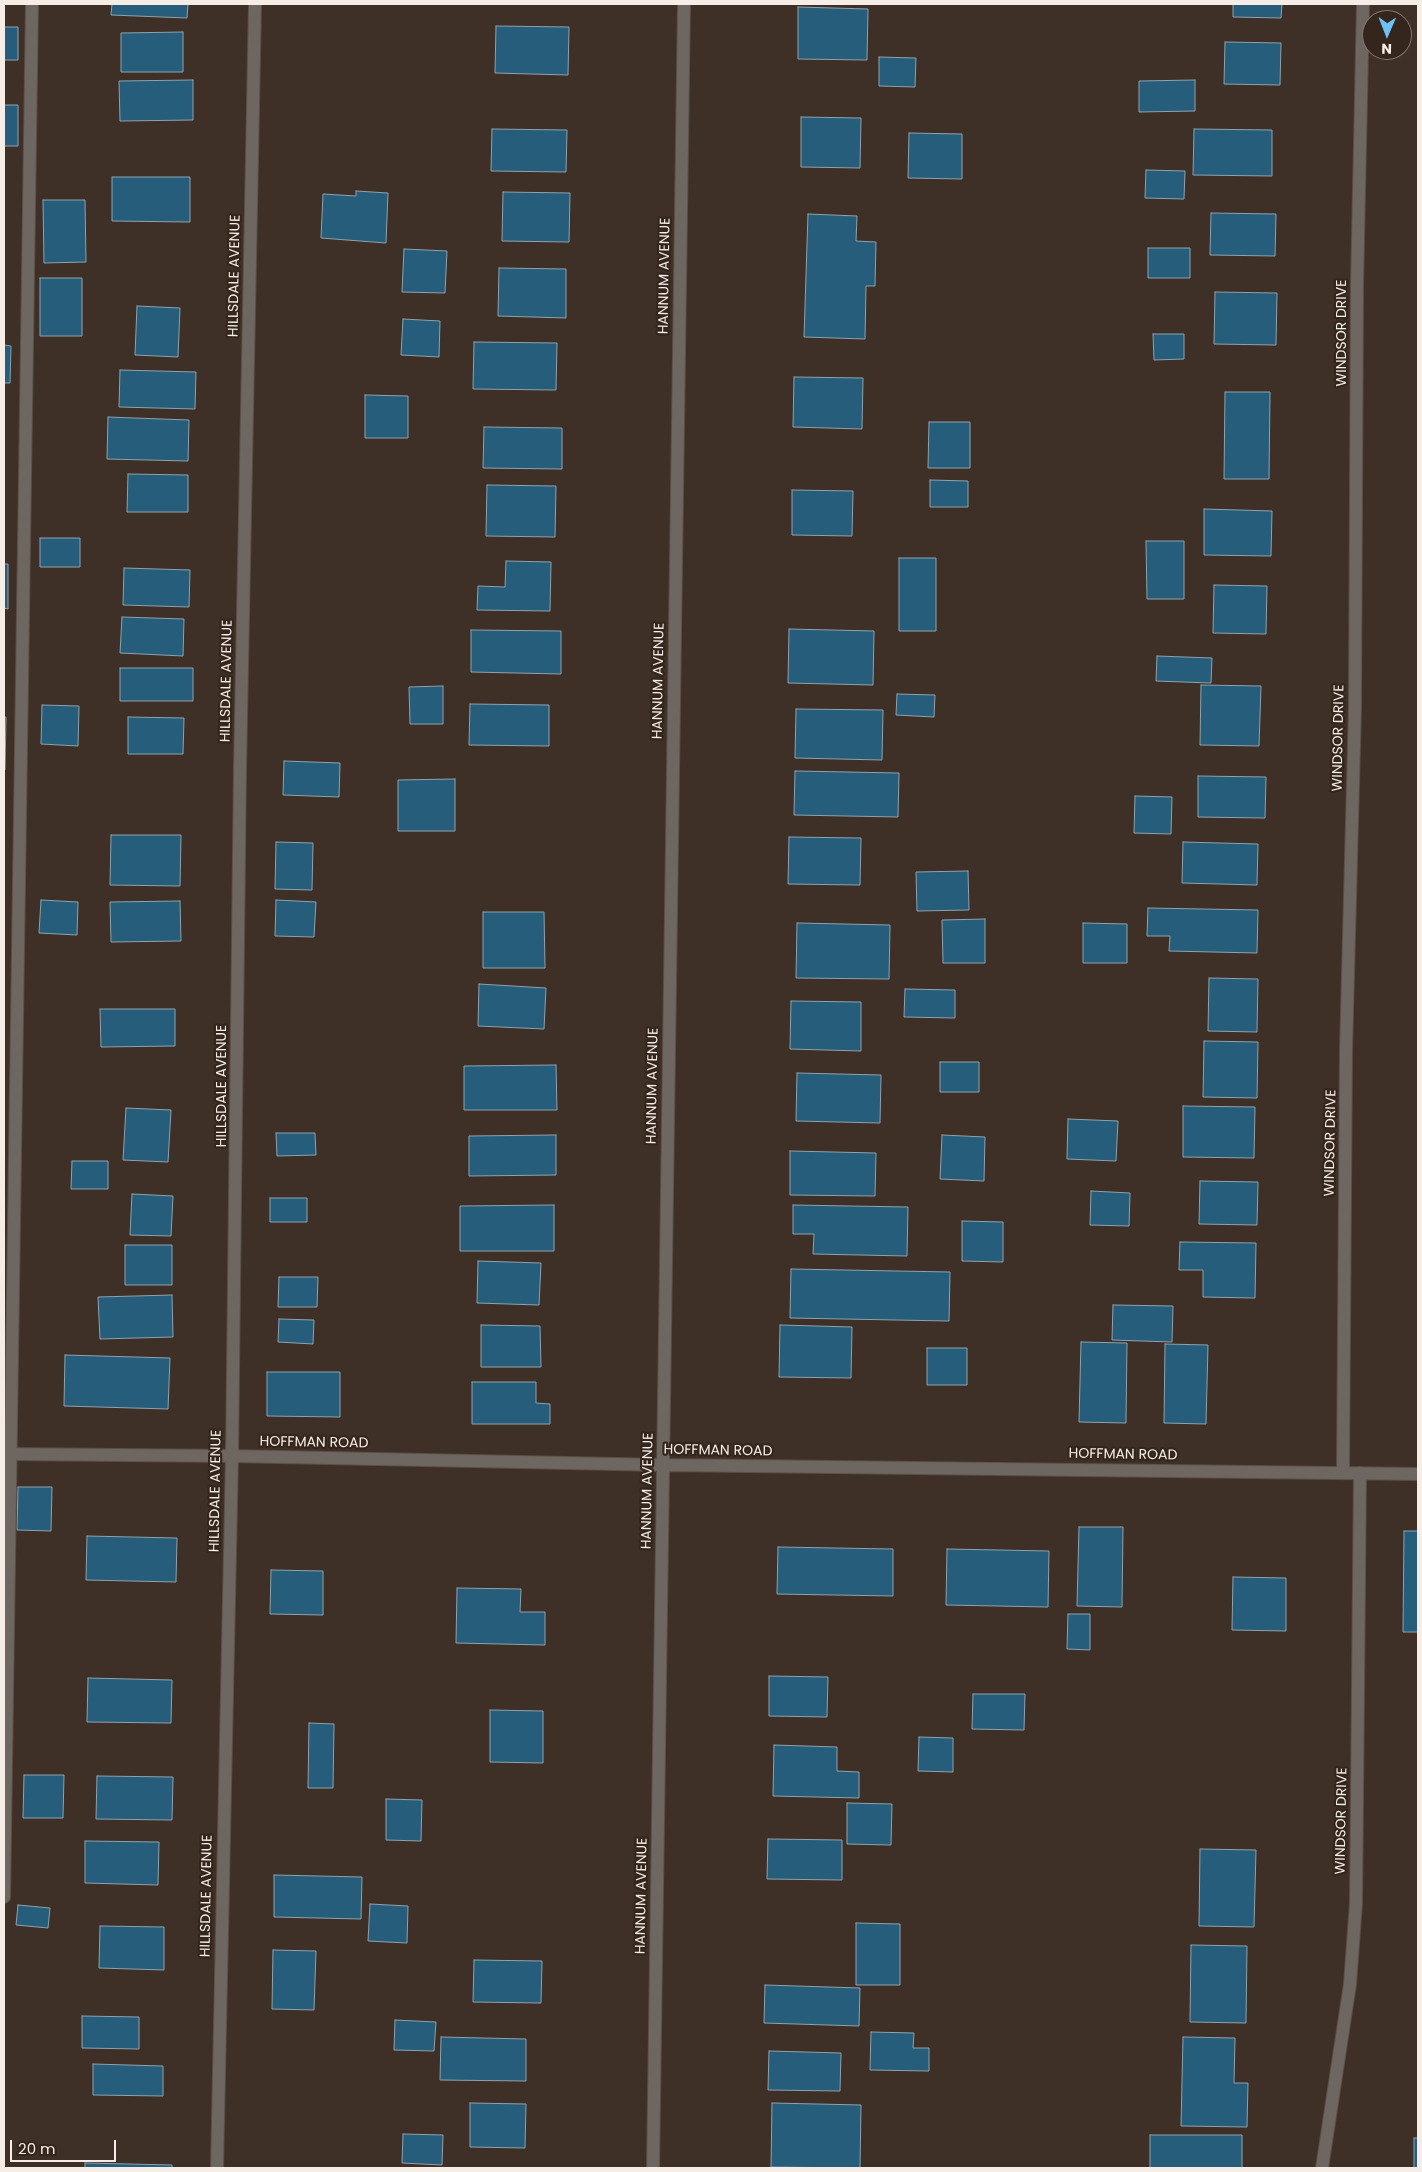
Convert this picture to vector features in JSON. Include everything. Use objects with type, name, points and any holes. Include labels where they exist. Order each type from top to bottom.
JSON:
[{"type":"street","points":[[4,1897],[8,1454],[32,4]]},
{"type":"street","name":"HILLSDALE AVENUE","points":[[217,2168],[232,1456],[240,768],[255,4]]},
{"type":"street","name":"HANNUM AVENUE","points":[[653,2168],[684,4]]},
{"type":"street","name":"WINDSOR DRIVE","points":[[1343,1472],[1346,1050],[1355,698],[1357,285],[1363,4]]},
{"type":"street","name":"HOFFMAN ROAD","points":[[8,1454],[232,1456],[663,1465],[1360,1473]]},
{"type":"street","points":[[1360,1473],[1418,1474]]},
{"type":"street","name":"WINDSOR DRIVE","points":[[1322,2168],[1350,1984],[1356,1903],[1360,1473]]},
{"type":"building","points":[[112,4],[188,4],[187,18],[111,15]]},
{"type":"building","points":[[1233,4],[1282,4],[1281,18],[1233,17]]},
{"type":"building","points":[[798,7],[868,9],[867,60],[798,59]]},
{"type":"building","points":[[496,26],[569,27],[568,75],[495,73]]},
{"type":"building","points":[[4,27],[18,27],[18,60],[4,60]]},
{"type":"building","points":[[183,32],[183,72],[121,72],[121,33]]},
{"type":"building","points":[[1225,42],[1281,43],[1280,85],[1224,84]]},
{"type":"building","points":[[879,57],[916,58],[915,87],[879,86]]},
{"type":"building","points":[[193,80],[193,120],[120,121],[119,81]]},
{"type":"building","points":[[1195,80],[1195,111],[1139,112],[1139,81]]},
{"type":"building","points":[[4,105],[18,105],[18,146],[4,146]]},
{"type":"building","points":[[801,117],[861,118],[860,168],[801,167]]},
{"type":"building","points":[[492,129],[567,130],[566,172],[491,171]]},
{"type":"building","points":[[1194,129],[1272,130],[1272,176],[1193,175]]},
{"type":"building","points":[[909,133],[962,134],[962,179],[908,178]]},
{"type":"building","points":[[1146,170],[1185,171],[1184,199],[1145,198]]},
{"type":"building","points":[[112,177],[190,177],[190,222],[112,221]]},
{"type":"building","points":[[356,191],[388,193],[386,243],[321,238],[323,194],[356,196]]},
{"type":"building","points":[[503,192],[570,193],[569,242],[502,241]]},
{"type":"building","points":[[43,200],[85,200],[86,262],[44,263]]},
{"type":"building","points":[[1211,213],[1276,214],[1275,256],[1210,255]]},
{"type":"building","points":[[808,214],[857,216],[856,241],[876,242],[875,286],[866,286],[865,339],[804,337]]},
{"type":"building","points":[[1148,248],[1190,248],[1190,278],[1148,278]]},
{"type":"building","points":[[404,249],[447,251],[445,293],[402,292]]},
{"type":"building","points":[[499,268],[566,269],[566,318],[498,316]]},
{"type":"building","points":[[40,278],[82,278],[82,336],[40,336]]},
{"type":"building","points":[[1215,292],[1277,293],[1276,345],[1214,344]]},
{"type":"building","points":[[137,306],[180,308],[178,357],[135,355]]},
{"type":"building","points":[[403,319],[440,321],[439,357],[401,355]]},
{"type":"building","points":[[1153,334],[1184,334],[1184,359],[1154,360]]},
{"type":"building","points":[[474,342],[557,343],[556,390],[473,389]]},
{"type":"building","points":[[4,345],[11,346],[10,383],[4,383]]},
{"type":"building","points":[[120,370],[196,372],[195,409],[119,407]]},
{"type":"building","points":[[794,377],[863,378],[862,429],[793,427]]},
{"type":"building","points":[[1225,392],[1270,392],[1269,479],[1224,479]]},
{"type":"building","points":[[365,395],[408,396],[408,438],[365,438]]},
{"type":"building","points":[[108,417],[189,420],[188,461],[107,459]]},
{"type":"building","points":[[929,422],[970,422],[970,468],[928,468]]},
{"type":"building","points":[[484,427],[562,428],[562,469],[483,468]]},
{"type":"building","points":[[128,474],[188,475],[188,512],[127,512]]},
{"type":"building","points":[[930,480],[968,481],[968,507],[930,507]]},
{"type":"building","points":[[487,485],[556,486],[555,537],[486,536]]},
{"type":"building","points":[[792,490],[853,491],[852,536],[792,535]]},
{"type":"building","points":[[1204,509],[1272,511],[1271,556],[1204,555]]},
{"type":"building","points":[[40,538],[80,538],[80,567],[40,567]]},
{"type":"building","points":[[1146,541],[1184,541],[1184,599],[1147,599]]},
{"type":"building","points":[[899,558],[936,558],[936,631],[899,631]]},
{"type":"building","points":[[506,561],[551,562],[550,611],[477,610],[478,586],[505,587]]},
{"type":"building","points":[[4,564],[8,564],[8,609],[4,608]]},
{"type":"building","points":[[124,568],[190,570],[189,607],[123,605]]},
{"type":"building","points":[[1214,585],[1267,586],[1266,634],[1213,633]]},
{"type":"building","points":[[122,617],[184,619],[183,656],[120,653]]},
{"type":"building","points":[[789,629],[874,631],[873,685],[788,683]]},
{"type":"building","points":[[471,630],[561,631],[561,674],[471,672]]},
{"type":"building","points":[[1157,656],[1212,658],[1211,683],[1156,681]]},
{"type":"building","points":[[120,668],[193,668],[193,701],[120,701]]},
{"type":"building","points":[[1201,685],[1261,686],[1259,746],[1200,745]]},
{"type":"building","points":[[443,686],[443,724],[410,724],[409,687]]},
{"type":"building","points":[[897,694],[935,695],[934,717],[896,715]]},
{"type":"building","points":[[470,704],[549,705],[549,746],[469,745]]},
{"type":"building","points":[[42,705],[79,706],[78,746],[41,744]]},
{"type":"building","points":[[796,709],[883,710],[882,760],[795,758]]},
{"type":"building","points":[[4,717],[6,717],[5,770],[4,770]]},
{"type":"building","points":[[128,717],[184,718],[183,754],[128,754]]},
{"type":"building","points":[[284,761],[340,763],[339,797],[283,795]]},
{"type":"building","points":[[795,771],[899,773],[898,817],[794,815]]},
{"type":"building","points":[[1198,776],[1266,777],[1265,818],[1198,817]]},
{"type":"building","points":[[455,779],[455,831],[398,831],[398,780]]},
{"type":"building","points":[[1135,796],[1172,797],[1171,834],[1134,833]]},
{"type":"building","points":[[111,835],[181,835],[180,886],[110,885]]},
{"type":"building","points":[[789,837],[861,838],[860,885],[788,884]]},
{"type":"building","points":[[276,842],[313,843],[312,890],[275,889]]},
{"type":"building","points":[[1183,842],[1258,844],[1257,885],[1182,883]]},
{"type":"building","points":[[968,871],[969,910],[917,911],[916,872]]},
{"type":"building","points":[[41,900],[78,902],[77,935],[39,933]]},
{"type":"building","points":[[276,900],[316,902],[314,937],[275,936]]},
{"type":"building","points":[[180,901],[181,941],[111,942],[110,902]]},
{"type":"building","points":[[1148,908],[1258,910],[1257,953],[1169,951],[1170,936],[1147,936]]},
{"type":"building","points":[[483,912],[544,912],[545,968],[483,968]]},
{"type":"building","points":[[985,919],[985,963],[943,963],[942,920]]},
{"type":"building","points":[[797,923],[890,925],[889,979],[796,978]]},
{"type":"building","points":[[1083,923],[1127,924],[1127,963],[1083,963]]},
{"type":"building","points":[[1209,978],[1258,979],[1257,1032],[1208,1031]]},
{"type":"building","points":[[479,984],[546,988],[544,1029],[478,1026]]},
{"type":"building","points":[[905,989],[955,990],[955,1018],[904,1017]]},
{"type":"building","points":[[791,1001],[861,1002],[861,1051],[790,1049]]},
{"type":"building","points":[[100,1009],[175,1009],[175,1046],[101,1047]]},
{"type":"building","points":[[1204,1041],[1258,1042],[1257,1098],[1203,1097]]},
{"type":"building","points":[[940,1062],[979,1062],[979,1092],[940,1092]]},
{"type":"building","points":[[556,1065],[557,1110],[464,1110],[464,1066]]},
{"type":"building","points":[[797,1073],[881,1075],[880,1123],[796,1121]]},
{"type":"building","points":[[1183,1106],[1255,1107],[1254,1158],[1183,1157]]},
{"type":"building","points":[[126,1108],[171,1110],[168,1162],[123,1160]]},
{"type":"building","points":[[1068,1119],[1118,1121],[1116,1161],[1067,1159]]},
{"type":"building","points":[[276,1133],[315,1133],[316,1155],[277,1156]]},
{"type":"building","points":[[556,1135],[556,1175],[469,1176],[469,1136]]},
{"type":"building","points":[[942,1135],[985,1137],[984,1181],[940,1179]]},
{"type":"building","points":[[790,1151],[876,1153],[875,1196],[790,1195]]},
{"type":"building","points":[[72,1161],[108,1161],[108,1189],[71,1189]]},
{"type":"building","points":[[1200,1181],[1258,1182],[1257,1225],[1199,1224]]},
{"type":"building","points":[[1091,1191],[1130,1193],[1129,1226],[1090,1225]]},
{"type":"building","points":[[132,1194],[173,1196],[171,1236],[130,1235]]},
{"type":"building","points":[[270,1198],[307,1198],[307,1222],[270,1222]]},
{"type":"building","points":[[554,1205],[554,1251],[460,1251],[460,1206]]},
{"type":"building","points":[[793,1205],[908,1207],[907,1256],[813,1254],[814,1234],[793,1234]]},
{"type":"building","points":[[962,1221],[1003,1222],[1003,1262],[962,1261]]},
{"type":"building","points":[[1180,1242],[1256,1243],[1255,1298],[1203,1297],[1203,1270],[1179,1270]]},
{"type":"building","points":[[125,1245],[172,1245],[172,1285],[125,1285]]},
{"type":"building","points":[[478,1261],[541,1263],[539,1305],[477,1303]]},
{"type":"building","points":[[791,1269],[950,1272],[949,1321],[790,1318]]},
{"type":"building","points":[[279,1277],[318,1277],[317,1307],[278,1307]]},
{"type":"building","points":[[172,1295],[173,1337],[100,1339],[98,1297]]},
{"type":"building","points":[[1113,1305],[1173,1306],[1172,1342],[1112,1340]]},
{"type":"building","points":[[279,1319],[314,1320],[313,1344],[278,1342]]},
{"type":"building","points":[[481,1325],[540,1326],[541,1367],[481,1367]]},
{"type":"building","points":[[780,1325],[852,1327],[851,1378],[779,1377]]},
{"type":"building","points":[[1081,1342],[1127,1343],[1126,1423],[1079,1422]]},
{"type":"building","points":[[1165,1344],[1208,1345],[1206,1424],[1164,1423]]},
{"type":"building","points":[[927,1348],[967,1348],[967,1385],[927,1385]]},
{"type":"building","points":[[65,1355],[170,1358],[168,1409],[64,1406]]},
{"type":"building","points":[[267,1372],[340,1372],[340,1417],[267,1416]]},
{"type":"building","points":[[472,1382],[536,1382],[536,1403],[550,1404],[550,1424],[472,1424]]},
{"type":"building","points":[[18,1487],[52,1487],[51,1531],[17,1530]]},
{"type":"building","points":[[1079,1527],[1123,1527],[1122,1607],[1077,1606]]},
{"type":"building","points":[[1404,1531],[1418,1531],[1418,1632],[1403,1632]]},
{"type":"building","points":[[87,1536],[177,1538],[176,1582],[86,1580]]},
{"type":"building","points":[[778,1547],[893,1549],[893,1596],[777,1594]]},
{"type":"building","points":[[947,1549],[1049,1551],[1048,1607],[946,1605]]},
{"type":"building","points":[[271,1570],[323,1571],[323,1615],[270,1614]]},
{"type":"building","points":[[1233,1577],[1286,1578],[1286,1631],[1232,1630]]},
{"type":"building","points":[[457,1588],[521,1589],[520,1612],[545,1612],[545,1645],[456,1643]]},
{"type":"building","points":[[1068,1614],[1090,1614],[1090,1650],[1067,1649]]},
{"type":"building","points":[[769,1676],[828,1677],[827,1717],[769,1716]]},
{"type":"building","points":[[88,1678],[172,1680],[171,1723],[87,1722]]},
{"type":"building","points":[[973,1694],[1025,1694],[1024,1730],[972,1729]]},
{"type":"building","points":[[490,1710],[543,1711],[543,1763],[490,1762]]},
{"type":"building","points":[[309,1723],[334,1724],[333,1788],[308,1788]]},
{"type":"building","points":[[919,1737],[953,1738],[953,1772],[918,1771]]},
{"type":"building","points":[[774,1745],[837,1747],[837,1771],[859,1772],[859,1798],[773,1796]]},
{"type":"building","points":[[24,1775],[64,1775],[63,1818],[23,1818]]},
{"type":"building","points":[[97,1776],[173,1777],[172,1820],[96,1819]]},
{"type":"building","points":[[386,1799],[422,1800],[421,1841],[386,1840]]},
{"type":"building","points":[[847,1803],[892,1804],[891,1845],[847,1844]]},
{"type":"building","points":[[768,1839],[842,1840],[842,1880],[767,1879]]},
{"type":"building","points":[[85,1841],[159,1842],[158,1885],[85,1883]]},
{"type":"building","points":[[1200,1849],[1256,1850],[1254,1927],[1199,1926]]},
{"type":"building","points":[[274,1875],[362,1877],[361,1919],[274,1917]]},
{"type":"building","points":[[370,1904],[408,1906],[407,1943],[368,1941]]},
{"type":"building","points":[[18,1905],[50,1908],[48,1928],[16,1925]]},
{"type":"building","points":[[856,1923],[900,1924],[900,1985],[856,1985]]},
{"type":"building","points":[[100,1926],[164,1927],[164,1970],[99,1968]]},
{"type":"building","points":[[1191,1945],[1247,1946],[1246,2023],[1190,2022]]},
{"type":"building","points":[[273,1950],[316,1951],[314,2010],[272,2009]]},
{"type":"building","points":[[474,1960],[542,1961],[541,2003],[473,2002]]},
{"type":"building","points":[[765,1985],[860,1988],[859,2026],[764,2023]]},
{"type":"building","points":[[82,2016],[139,2017],[139,2049],[82,2048]]},
{"type":"building","points":[[395,2020],[436,2022],[434,2051],[394,2050]]},
{"type":"building","points":[[871,2032],[914,2033],[913,2048],[929,2048],[929,2071],[870,2070]]},
{"type":"building","points":[[441,2037],[526,2039],[526,2081],[440,2080]]},
{"type":"building","points":[[1183,2037],[1235,2038],[1234,2083],[1248,2083],[1247,2127],[1181,2126]]},
{"type":"building","points":[[769,2051],[841,2053],[840,2091],[768,2090]]},
{"type":"building","points":[[93,2064],[163,2066],[163,2096],[93,2095]]},
{"type":"building","points":[[470,2103],[526,2104],[525,2148],[470,2147]]},
{"type":"building","points":[[772,2103],[861,2105],[860,2168],[771,2167]]},
{"type":"building","points":[[403,2134],[443,2135],[442,2165],[402,2163]]},
{"type":"building","points":[[1150,2135],[1242,2135],[1242,2168],[1150,2168]]},
{"type":"building","points":[[1414,2138],[1418,2138],[1418,2168],[1414,2168]]},
{"type":"building","points":[[85,2163],[172,2165],[172,2168],[85,2168]]}]
